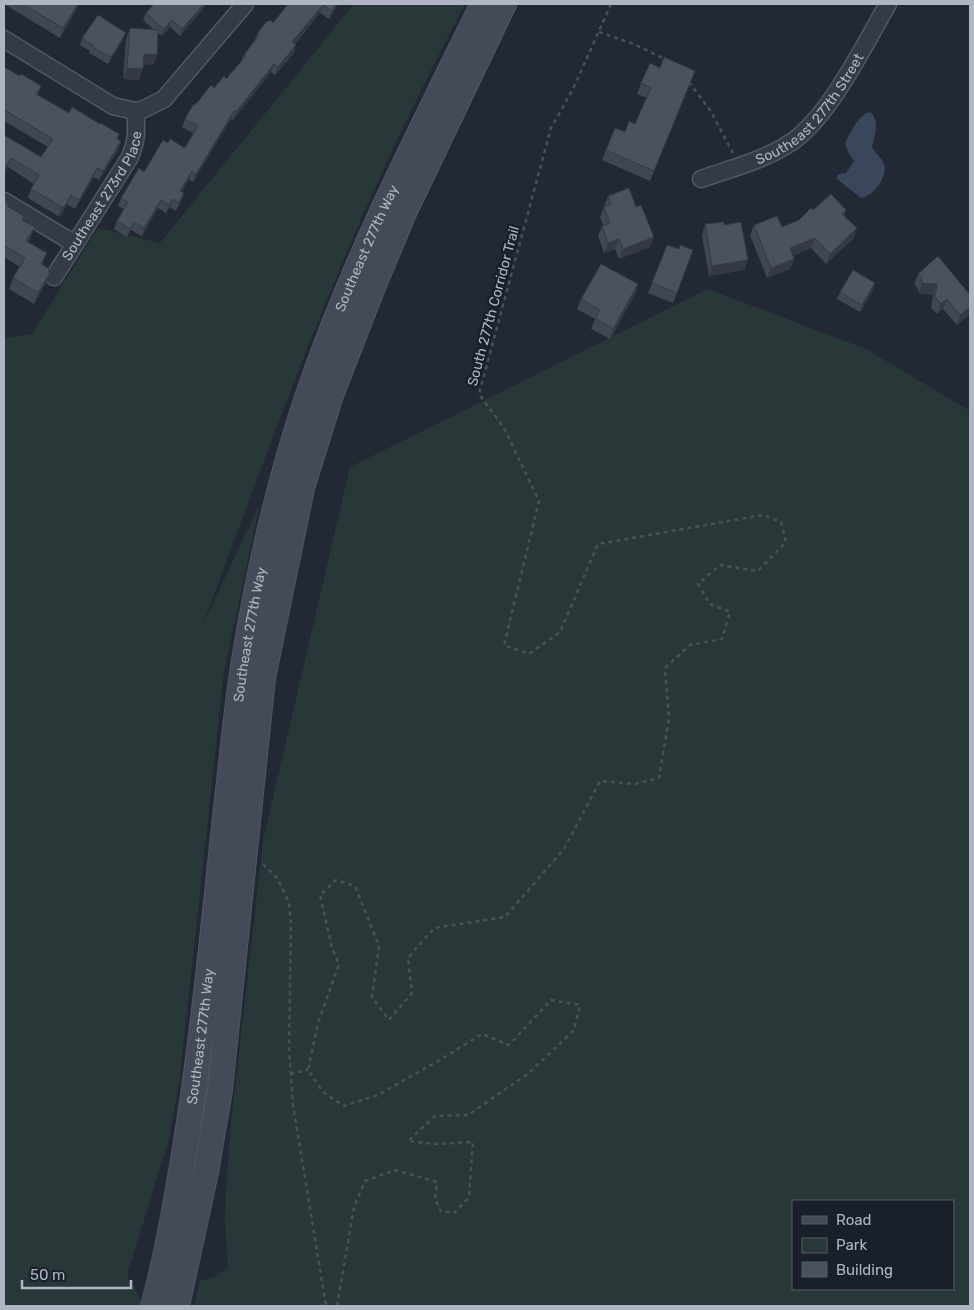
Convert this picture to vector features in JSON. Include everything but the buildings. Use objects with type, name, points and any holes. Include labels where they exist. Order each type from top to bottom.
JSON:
[{"type":"main road","points":[[460,96],[504,4]]},
{"type":"main road","points":[[460,96],[519,4]]},
{"type":"main road","name":"Southeast 277th Way","points":[[173,1291],[168,1244],[193,1100],[209,977],[243,663],[258,584],[283,477],[310,388],[351,281],[417,135],[478,11]]},
{"type":"main road","name":"Southeast 277th Way","points":[[173,1291],[206,1172],[220,1090],[263,678],[302,488],[331,395],[373,287],[404,213],[460,96]]},
{"type":"main road","points":[[153,1306],[173,1291]]},
{"type":"street","points":[[4,39],[113,106],[135,111],[142,110],[164,99],[245,4]]},
{"type":"street","name":"Southeast 277th Street","points":[[701,179],[768,155],[793,141],[814,122],[834,95],[888,4]]},
{"type":"street","name":"Southeast 273rd Place","points":[[54,277],[130,157],[136,143],[135,111]]},
{"type":"street","points":[[4,201],[75,244]]},
{"type":"path","name":"South 277th Corridor Trail","points":[[308,1070],[318,1023],[339,964],[332,948],[320,895],[336,880],[355,886],[379,946],[372,997],[389,1020],[412,993],[408,958],[434,928],[505,917],[564,849],[600,780],[634,784],[658,778],[669,718],[665,668],[690,646],[722,640],[730,612],[710,604],[698,584],[720,565],[758,571],[786,542],[781,522],[763,515],[598,544],[560,632],[529,654],[504,645],[539,501],[504,428],[479,394],[550,128],[573,89],[611,4]]},
{"type":"path","points":[[599,32],[634,44],[667,61]]},
{"type":"path","points":[[686,79],[710,110],[740,166]]},
{"type":"path","points":[[245,845],[278,880],[289,903],[291,924],[288,1050],[290,1074],[293,1105],[326,1306]]},
{"type":"path","points":[[290,1074],[308,1070],[323,1092],[344,1106],[378,1095],[482,1034],[508,1045],[551,1000],[580,1005],[574,1030],[529,1072],[468,1115],[435,1116],[408,1141],[435,1144],[472,1142],[469,1197],[455,1212],[441,1212],[435,1198],[437,1182],[395,1170],[365,1181],[354,1207],[337,1306]]},
{"type":"green space","points":[[354,4],[465,4],[400,134],[341,266],[286,402],[201,629],[260,503],[224,672],[179,1084],[169,1139],[127,1275],[141,1300],[139,1306],[4,1306],[4,338],[32,334],[98,228],[160,243]]},
{"type":"green space","points":[[708,289],[866,349],[970,411],[970,1306],[194,1306],[200,1281],[217,1276],[228,1267],[225,1222],[231,1124],[263,841],[350,467]]},
{"type":"water","points":[[870,112],[876,124],[872,147],[883,162],[885,169],[882,180],[875,190],[861,198],[837,179],[837,176],[846,173],[854,161],[845,143],[858,120]]}]
